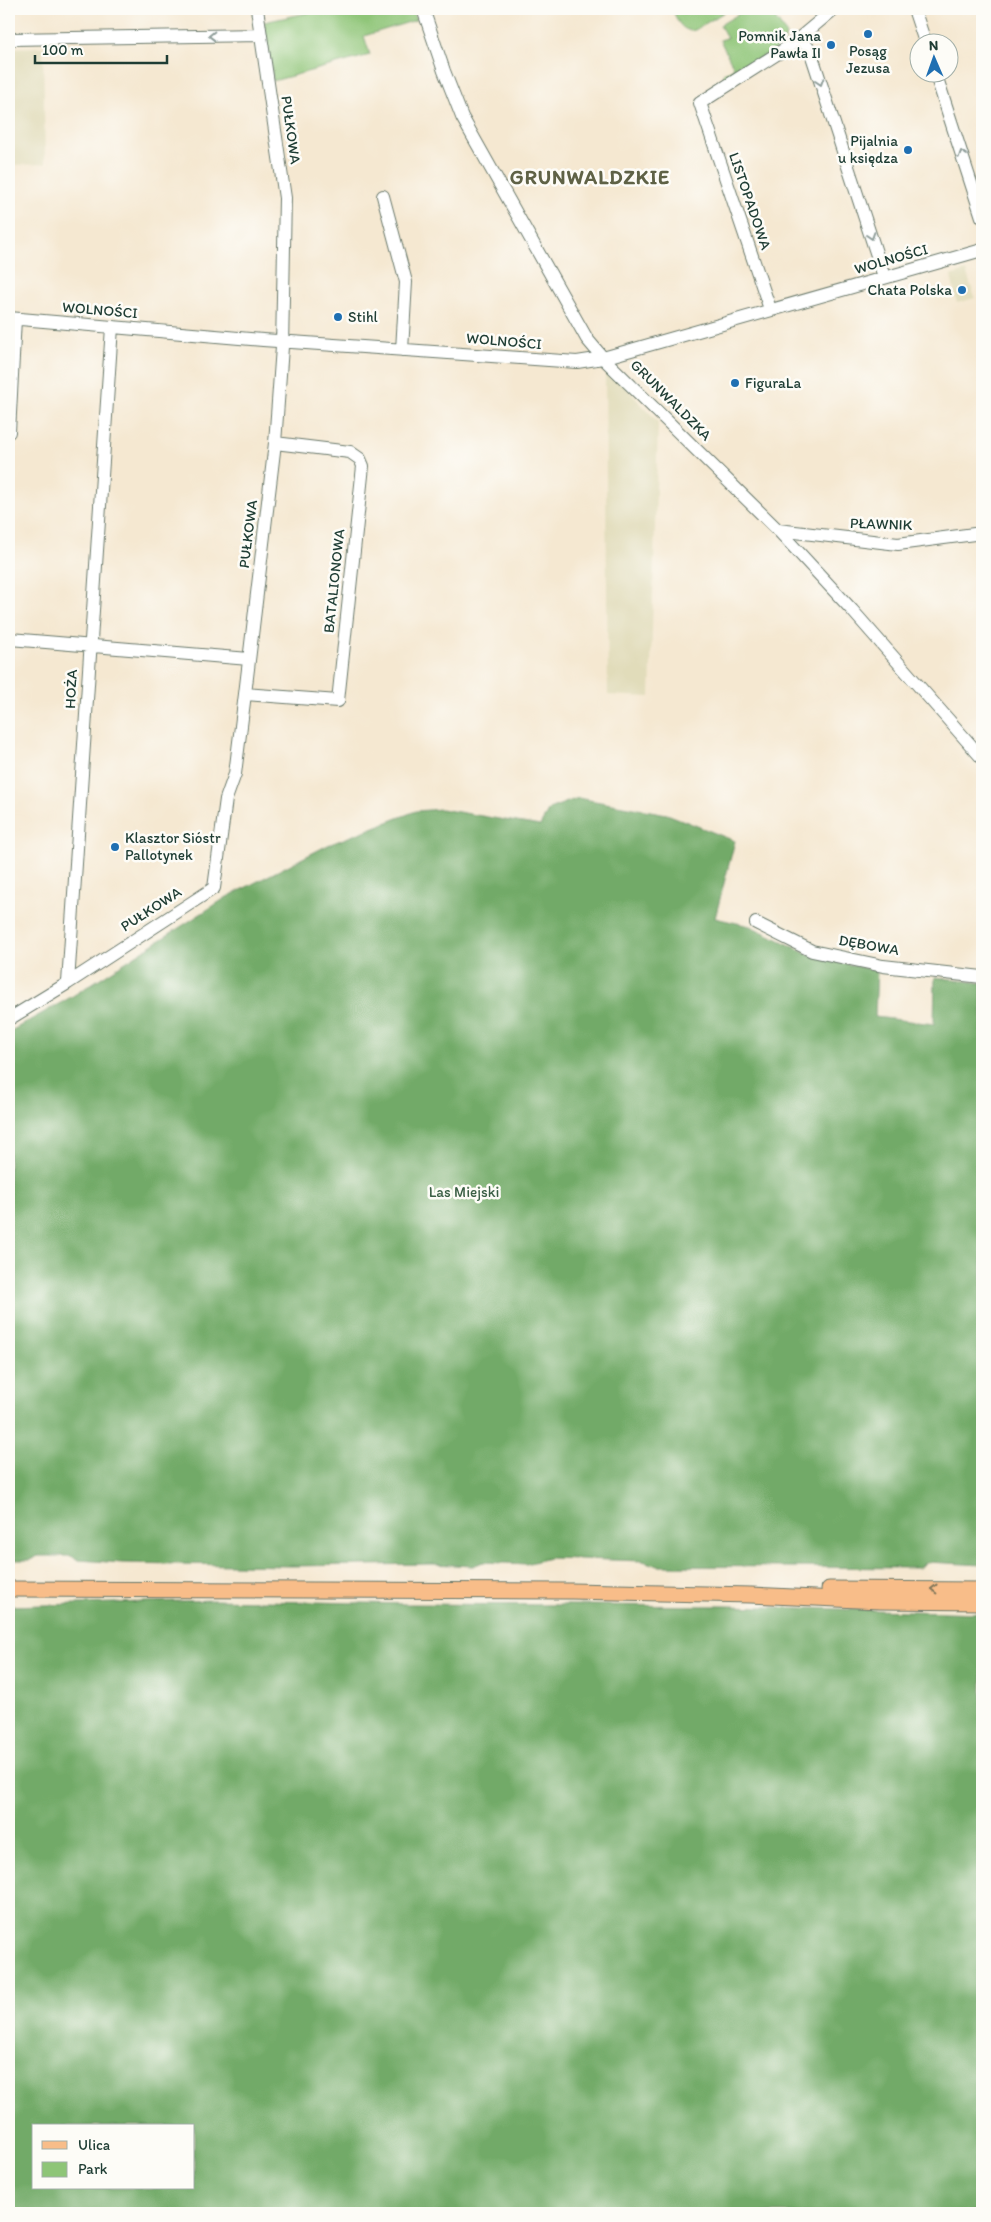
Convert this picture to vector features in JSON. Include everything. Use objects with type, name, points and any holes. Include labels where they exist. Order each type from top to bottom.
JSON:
[{"type":"main road","points":[[9,1584],[38,1588]]},
{"type":"main road","points":[[9,1589],[572,1591],[880,1601],[982,1602]]},
{"type":"main road","points":[[710,1594],[824,1589],[982,1590]]},
{"type":"street","name":"PUŁKOWA","points":[[68,983],[214,888],[226,799],[235,774],[245,694],[275,442],[282,341],[285,198],[257,9]]},
{"type":"street","name":"GRUNWALDZKA","points":[[423,9],[462,116],[587,339],[603,358],[778,530],[852,610],[982,758]]},
{"type":"street","points":[[834,9],[800,38],[810,50],[884,277]]},
{"type":"street","points":[[914,9],[922,32]]},
{"type":"street","points":[[9,40],[261,35]]},
{"type":"street","name":"LISTOPADOWA","points":[[770,310],[700,103],[800,38]]},
{"type":"street","points":[[938,82],[982,217]]},
{"type":"street","points":[[383,196],[406,282],[402,350]]},
{"type":"street","name":"WOLNOŚCI","points":[[12,318],[282,341],[577,362],[603,358],[884,277],[982,252]]},
{"type":"street","points":[[9,432],[12,318]]},
{"type":"street","name":"HOŻA","points":[[68,983],[112,327]]},
{"type":"street","name":"BATALIONOWA","points":[[245,694],[338,701],[363,466],[360,460],[350,452],[275,442]]},
{"type":"street","name":"PŁAWNIK","points":[[778,530],[898,544],[982,533]]},
{"type":"street","points":[[10,639],[249,659]]},
{"type":"street","name":"DĘBOWA","points":[[756,923],[812,951],[883,966],[982,977]]},
{"type":"street","points":[[9,1019],[68,983]]},
{"type":"shaded area","points":[[43,47],[45,164],[9,165],[9,48]]},
{"type":"shaded area","name":"Chata Polska","points":[[966,271],[975,298],[957,303],[951,276]]},
{"type":"shaded area","points":[[609,370],[658,422],[650,697],[608,695],[605,371]]},
{"type":"green space","points":[[326,9],[413,9],[416,20],[364,36],[370,55],[273,81],[264,22]]},
{"type":"green space","points":[[672,9],[729,9],[695,30],[690,30],[680,24]]},
{"type":"green space","points":[[747,9],[768,9],[786,33],[784,44],[725,79],[723,74],[734,68],[720,40],[727,38],[720,25]]},
{"type":"green space","name":"Las Miejski","points":[[578,798],[667,814],[735,841],[715,918],[750,926],[811,955],[877,971],[875,1017],[934,1024],[935,977],[982,983],[982,1565],[927,1562],[919,1568],[658,1566],[643,1561],[549,1558],[526,1564],[483,1562],[473,1566],[433,1564],[291,1566],[122,1563],[79,1560],[71,1556],[38,1556],[30,1560],[9,1560],[9,1032],[71,997],[227,897],[328,845],[416,811],[441,809],[540,826],[549,809]]},
{"type":"green space","points":[[214,1600],[408,1604],[728,1606],[982,1613],[982,2213],[9,2213],[9,1606]]},
{"type":"place","name":"Posąg Jezusa","points":[[868,34]]},
{"type":"place","name":"Pomnik Jana Pawła II","points":[[831,45]]},
{"type":"place","name":"Pijalnia u księdza","points":[[908,150]]},
{"type":"place","name":"Chata Polska","points":[[962,290]]},
{"type":"place","name":"Stihl","points":[[338,317]]},
{"type":"place","name":"FiguraLa","points":[[735,383]]},
{"type":"place","name":"Klasztor Sióstr Pallotynek","points":[[115,847]]},
{"type":"district","name":"GRUNWALDZKIE","points":[[590,177]]}]
